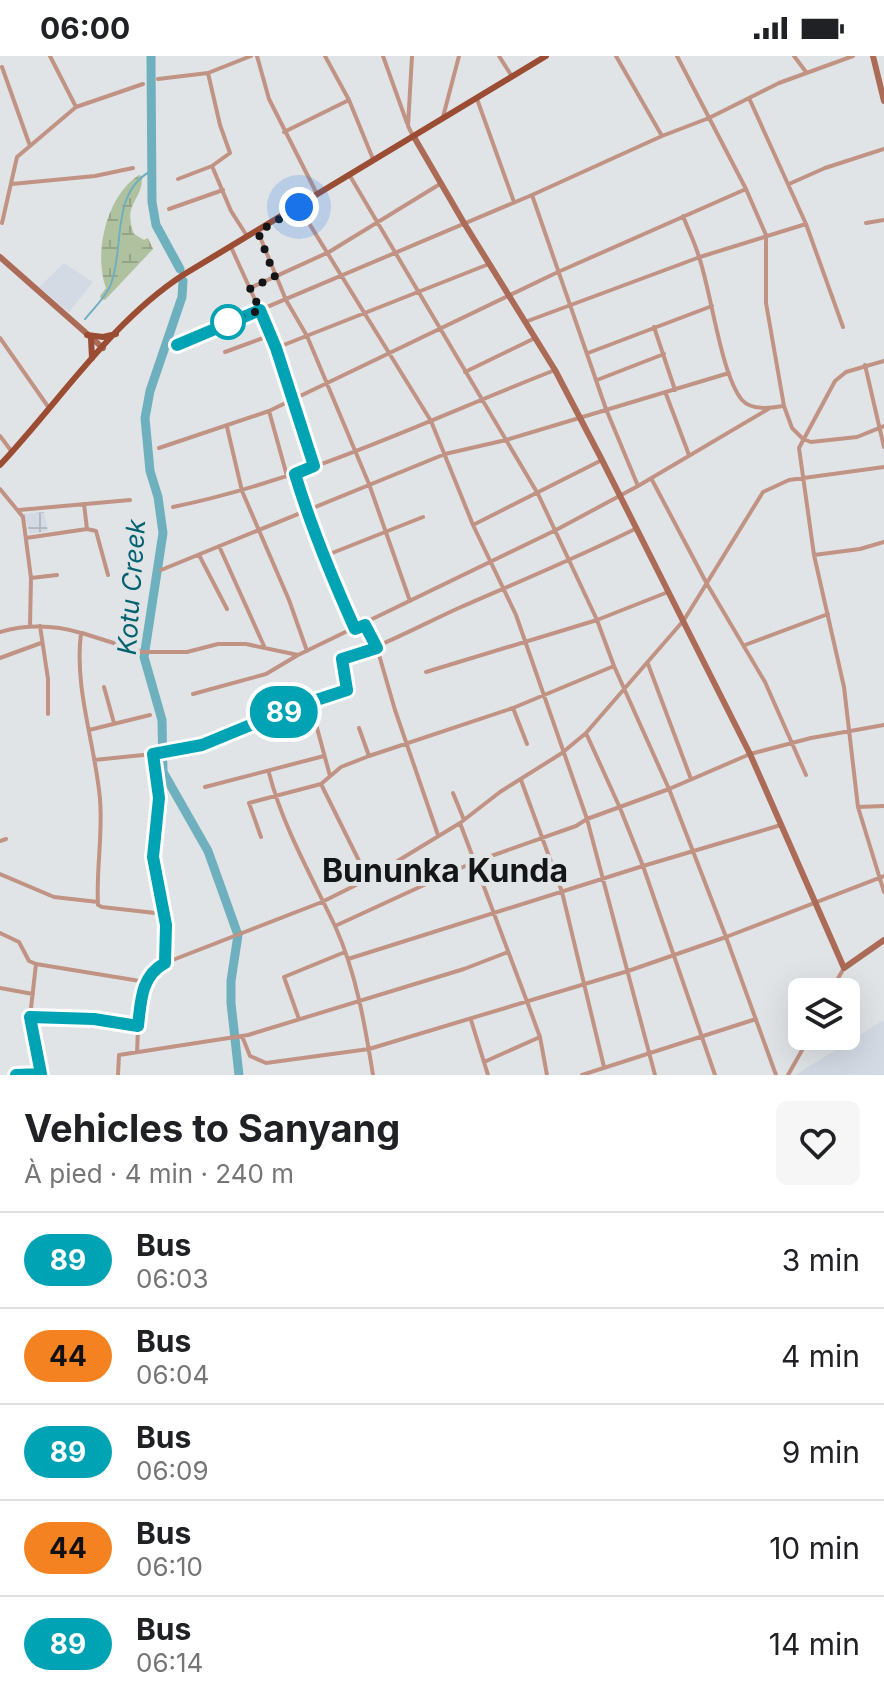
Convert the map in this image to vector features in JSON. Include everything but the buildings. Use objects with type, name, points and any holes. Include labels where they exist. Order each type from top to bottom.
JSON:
[{"type":"main road","points":[[0,465],[153,295],[546,56]]},
{"type":"main road","points":[[92,361],[93,349],[89,336],[116,334]]},
{"type":"street","points":[[50,56],[76,107]]},
{"type":"street","points":[[158,79],[208,73],[251,56]]},
{"type":"street","points":[[257,56],[269,99],[317,194]]},
{"type":"street","points":[[325,56],[349,100],[374,161]]},
{"type":"street","points":[[383,56],[408,126],[440,184],[555,370],[684,620],[750,754],[844,968]]},
{"type":"street","points":[[408,126],[412,56]]},
{"type":"street","points":[[443,120],[459,56]]},
{"type":"street","points":[[499,56],[513,77]]},
{"type":"street","points":[[616,56],[662,136]]},
{"type":"street","points":[[677,56],[746,189],[766,235],[766,303],[784,406],[792,428],[811,442],[857,437],[882,427]]},
{"type":"street","points":[[794,56],[806,72]]},
{"type":"street","points":[[177,345],[532,195],[806,72],[853,56]]},
{"type":"street","points":[[873,56],[880,68],[884,101]]},
{"type":"street","points":[[2,67],[30,146]]},
{"type":"street","points":[[178,179],[212,166],[230,153],[208,73]]},
{"type":"street","points":[[1,224],[17,157],[76,107],[143,84]]},
{"type":"street","points":[[749,98],[806,224],[843,327]]},
{"type":"street","points":[[477,99],[514,202]]},
{"type":"street","points":[[284,132],[349,100]]},
{"type":"street","points":[[789,184],[825,168],[884,149]]},
{"type":"street","points":[[212,166],[231,211],[248,238]]},
{"type":"street","points":[[12,184],[95,176],[133,168]]},
{"type":"street","points":[[350,176],[538,494],[556,530],[669,789],[776,1075]]},
{"type":"street","points":[[250,288],[329,252],[440,184]]},
{"type":"street","points":[[159,448],[269,411],[558,272],[746,189]]},
{"type":"street","points":[[169,209],[223,190]]},
{"type":"street","points":[[532,195],[606,409],[638,486]]},
{"type":"street","points":[[299,207],[431,421],[488,560],[504,588],[587,819],[655,1075]]},
{"type":"street","points":[[683,216],[700,257],[729,373],[744,403],[770,408],[784,406]]},
{"type":"street","points":[[866,223],[884,220]]},
{"type":"street","points":[[525,322],[700,257],[806,224]]},
{"type":"street","points":[[258,232],[275,277],[307,336],[369,484],[410,601]]},
{"type":"street","points":[[231,247],[276,348],[314,466]]},
{"type":"street","points":[[2,262],[103,348]]},
{"type":"street","points":[[276,348],[489,264]]},
{"type":"street","points":[[588,353],[712,306]]},
{"type":"street","points":[[654,327],[675,390]]},
{"type":"street","points":[[225,352],[271,335]]},
{"type":"street","points":[[0,338],[50,410]]},
{"type":"street","points":[[465,372],[535,338]]},
{"type":"street","points":[[597,380],[664,354]]},
{"type":"street","points":[[884,361],[846,372],[835,381],[799,448],[814,555],[844,687],[858,807],[882,877],[884,892]]},
{"type":"street","points":[[865,365],[882,427],[884,447]]},
{"type":"street","points":[[173,507],[242,491],[355,454],[555,370]]},
{"type":"street","points":[[161,570],[445,454],[506,440],[729,373]]},
{"type":"street","points":[[665,393],[689,455]]},
{"type":"street","points":[[193,694],[266,674],[298,655],[365,625],[488,560],[556,530],[770,408]]},
{"type":"street","points":[[269,411],[287,476]]},
{"type":"street","points":[[227,427],[242,491],[289,600],[307,651]]},
{"type":"street","points":[[0,436],[12,452]]},
{"type":"street","points":[[473,525],[602,460]]},
{"type":"street","points":[[137,1052],[141,996],[152,970],[322,902],[368,879],[462,822],[586,733],[684,620],[763,492],[789,480],[884,467]]},
{"type":"street","points":[[295,474],[322,557],[355,629]]},
{"type":"street","points":[[651,478],[707,584],[745,645],[806,775]]},
{"type":"street","points":[[0,489],[23,517],[31,578],[30,626]]},
{"type":"street","points":[[19,510],[130,500]]},
{"type":"street","points":[[84,504],[87,529]]},
{"type":"street","points":[[322,557],[423,517]]},
{"type":"street","points":[[94,760],[202,745],[347,690],[342,659],[377,648],[504,588],[570,562],[637,528]]},
{"type":"street","points":[[26,538],[87,529],[96,531],[108,575]]},
{"type":"street","points":[[814,555],[860,549],[884,542]]},
{"type":"street","points":[[219,546],[264,646]]},
{"type":"street","points":[[199,555],[227,609]]},
{"type":"street","points":[[31,578],[57,575]]},
{"type":"street","points":[[426,672],[597,620],[668,592]]},
{"type":"street","points":[[745,645],[828,614]]},
{"type":"street","points":[[365,625],[377,648],[438,835]]},
{"type":"street","points":[[0,632],[40,626],[81,633],[144,652],[196,651],[226,643],[264,646],[298,655]]},
{"type":"street","points":[[40,626],[48,679],[48,714]]},
{"type":"street","points":[[81,633],[78,667],[101,810],[98,902],[102,907],[164,914]]},
{"type":"street","points":[[0,658],[41,643]]},
{"type":"street","points":[[648,664],[691,779]]},
{"type":"street","points":[[261,837],[249,803],[321,784],[341,767],[513,708],[614,666]]},
{"type":"street","points":[[104,687],[114,723]]},
{"type":"street","points":[[310,702],[330,776]]},
{"type":"street","points":[[513,708],[527,744]]},
{"type":"street","points":[[89,730],[150,715]]},
{"type":"street","points":[[335,926],[474,862],[576,826],[750,754],[793,742],[884,725]]},
{"type":"street","points":[[359,728],[369,756]]},
{"type":"street","points":[[586,733],[643,866],[715,1075]]},
{"type":"street","points":[[156,753],[159,798],[153,857],[167,934],[165,963]]},
{"type":"street","points":[[205,787],[269,773],[324,756]]},
{"type":"street","points":[[269,773],[275,796],[348,959],[373,1075]]},
{"type":"street","points":[[521,780],[562,892],[601,1071]]},
{"type":"street","points":[[321,784],[368,879]]},
{"type":"street","points":[[453,793],[474,862],[540,1037],[547,1075]]},
{"type":"street","points":[[858,807],[884,806]]},
{"type":"street","points":[[348,959],[400,940],[495,915],[691,850],[781,825]]},
{"type":"street","points":[[0,874],[54,897],[98,902]]},
{"type":"street","points":[[242,1036],[250,1056],[266,1063],[369,1049],[628,971],[882,877]]},
{"type":"street","points":[[0,933],[19,942],[29,961],[36,964],[146,982]]},
{"type":"street","points":[[838,978],[844,968],[884,940]]},
{"type":"street","points":[[299,1019],[284,977],[345,952]]},
{"type":"street","points":[[118,1075],[119,1055],[242,1036],[322,1014],[508,952]]},
{"type":"street","points":[[16,1075],[42,1075],[30,1017],[36,964]]},
{"type":"street","points":[[0,988],[33,994]]},
{"type":"street","points":[[30,1017],[94,1019],[138,1026]]},
{"type":"street","points":[[582,1075],[756,1019]]},
{"type":"street","points":[[471,1020],[488,1075]]},
{"type":"street","points":[[484,1062],[540,1037]]},
{"type":"street","points":[[788,1075],[802,1050]]},
{"type":"shaded area","points":[[64,263],[93,282],[69,312],[39,287]]},
{"type":"shaded area","points":[[44,512],[48,531],[30,534],[24,514]]},
{"type":"shaded area","points":[[884,1020],[884,1075],[795,1075],[835,1050],[860,1050],[860,1035]]},
{"type":"green space","points":[[139,175],[142,176],[141,185],[130,215],[131,223],[134,234],[144,240],[148,238],[153,249],[105,300],[101,299],[106,288],[101,258],[106,226],[119,196]]},
{"type":"waterway","name":"Kotu Creek","points":[[151,56],[152,202],[156,225],[180,269]]},
{"type":"waterway","points":[[85,319],[111,284],[129,193],[151,171]]},
{"type":"waterway","name":"Kotu Creek","points":[[183,281],[182,297],[150,391],[145,418],[150,471],[158,497],[163,533],[144,657],[162,720],[163,772],[208,851],[238,935],[231,1003],[239,1075]]},
{"type":"bus line","name":"89","points":[[16,1075],[41,1074],[30,1017],[94,1019],[138,1026],[141,996],[152,970],[165,963],[166,925],[153,857],[159,798],[153,754],[202,745],[292,708],[347,690],[342,659],[377,648],[365,625],[355,629],[322,557],[295,474],[314,466],[276,348],[260,310],[177,345]]},
{"type":"district","name":"Bununka Kunda","points":[[445,870]]},
{"type":"route","points":[[228,322],[260,310],[250,288],[275,277],[258,232],[299,207]]}]
